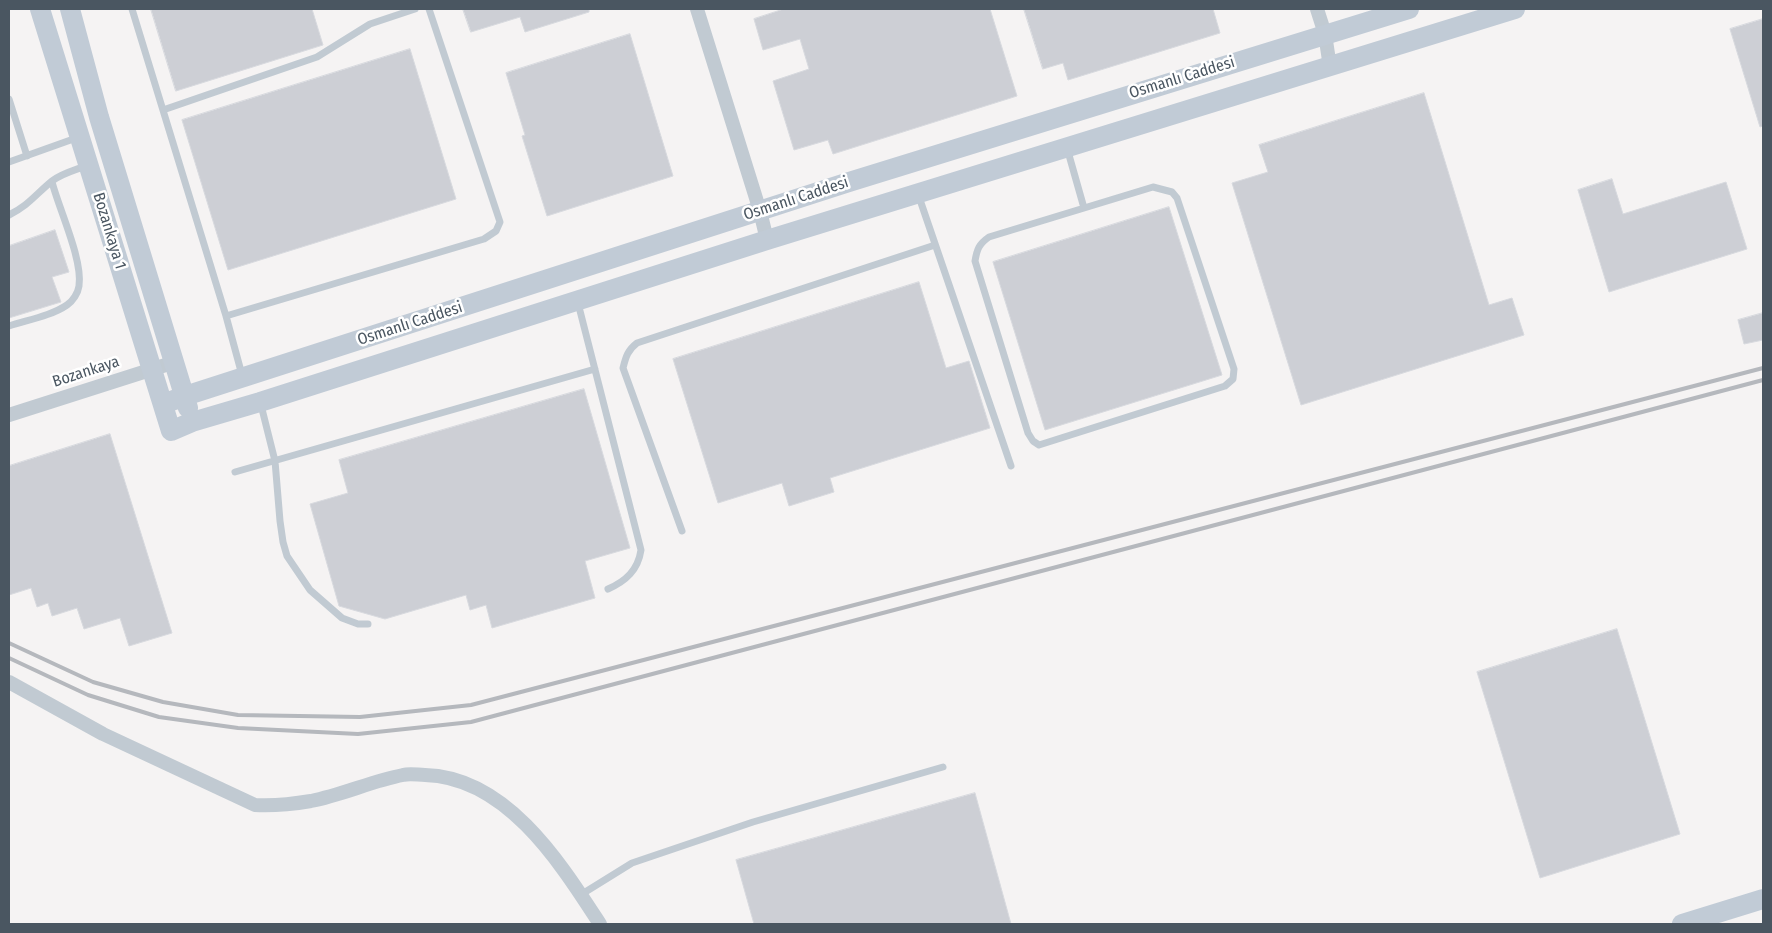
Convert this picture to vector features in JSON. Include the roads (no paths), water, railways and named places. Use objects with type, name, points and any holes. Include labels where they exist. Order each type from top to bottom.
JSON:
[{"type":"street","name":"Bozankaya 1","points":[[40,9],[171,431],[192,422]]},
{"type":"street","points":[[70,9],[98,117],[192,422],[767,240],[1515,9]]},
{"type":"street","points":[[697,9],[760,211],[767,240]]},
{"type":"street","points":[[1317,9],[1325,34],[1330,67]]},
{"type":"street","name":"Osmanlı Caddesi","points":[[163,404],[760,211],[1409,9]]},
{"type":"street","points":[[1084,109],[1093,140]]},
{"type":"street","name":"Bozankaya","points":[[9,415],[175,362]]},
{"type":"street","points":[[9,682],[102,734],[254,805],[266,806],[312,801],[404,774],[437,775],[460,780],[494,798],[516,815],[539,839],[582,894],[600,924]]},
{"type":"street","points":[[1682,924],[1763,899]]},
{"type":"lane","points":[[132,9],[226,316],[243,378]]},
{"type":"lane","points":[[163,110],[317,58],[370,24],[414,9]]},
{"type":"lane","points":[[226,316],[484,239],[496,230],[500,222],[429,9]]},
{"type":"lane","points":[[9,99],[26,156]]},
{"type":"lane","points":[[9,162],[80,137]]},
{"type":"lane","points":[[1067,148],[1084,208]]},
{"type":"lane","points":[[9,215],[25,206],[60,176],[88,165]]},
{"type":"lane","points":[[9,326],[59,310],[68,304],[78,291],[79,276],[76,259],[52,182]]},
{"type":"lane","points":[[1153,187],[1172,192],[1177,198],[1234,369],[1233,379],[1224,386],[1039,445],[1033,441],[1028,433],[975,261],[976,250],[980,242],[989,237],[1084,208],[1153,187]]},
{"type":"lane","points":[[918,194],[1011,466]]},
{"type":"lane","points":[[682,531],[623,368],[626,353],[636,342],[935,245]]},
{"type":"lane","points":[[577,301],[641,550],[639,561],[631,574],[608,590]]},
{"type":"lane","points":[[235,472],[595,369]]},
{"type":"lane","points":[[260,402],[275,461],[280,521],[283,542],[288,556],[310,590],[342,618],[358,624],[368,624]]},
{"type":"lane","points":[[582,894],[632,863],[753,822],[943,767]]},
{"type":"railway","points":[[9,643],[93,682],[163,702],[238,715],[360,717],[471,705],[1763,368]]},
{"type":"railway","points":[[9,658],[88,695],[159,717],[238,728],[358,734],[471,722],[1763,380]]}]
